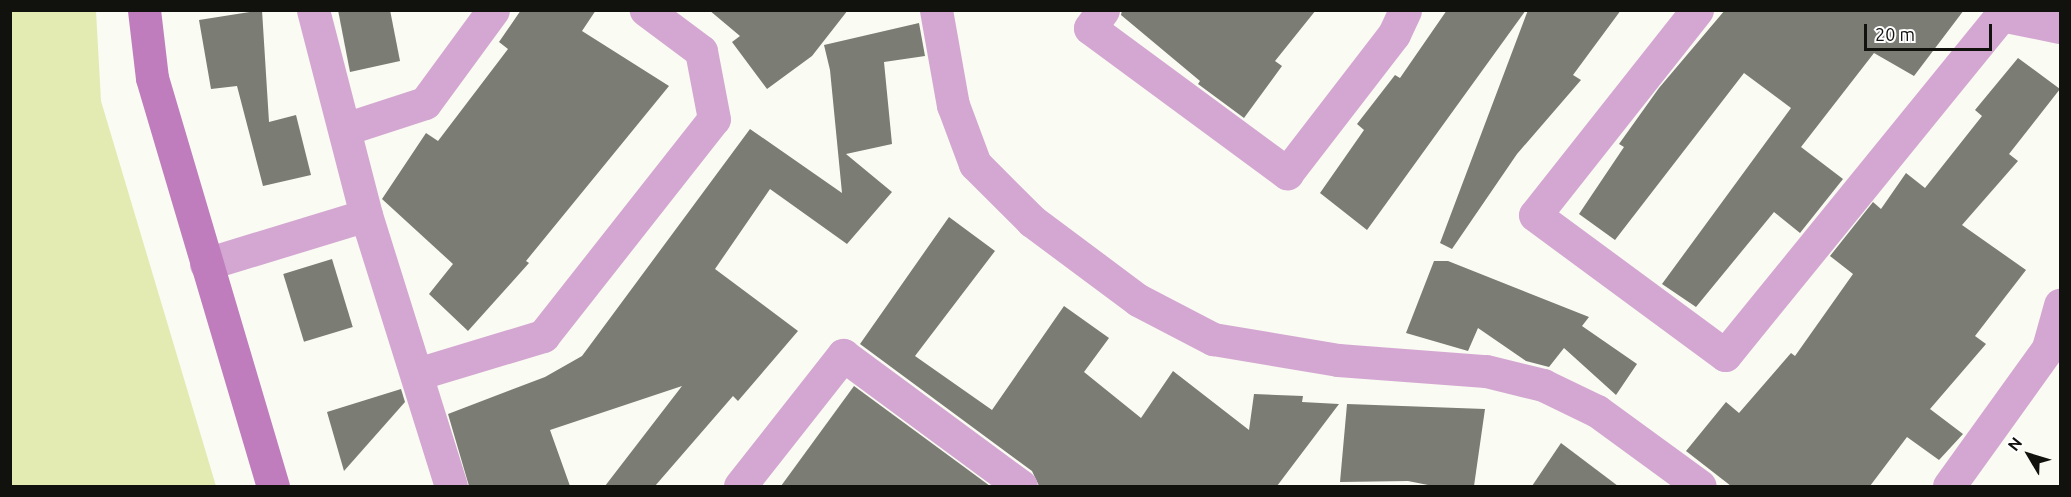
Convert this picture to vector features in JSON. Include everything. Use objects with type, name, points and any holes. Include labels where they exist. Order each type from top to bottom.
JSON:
[{"type":"street","points":[[144,10],[152,78],[273,486]]},
{"type":"street","points":[[313,10],[366,215],[451,486]]},
{"type":"street","points":[[345,129],[425,102],[493,10]]},
{"type":"street","points":[[417,374],[543,336],[714,119],[701,51],[646,10]]},
{"type":"street","points":[[936,10],[953,105],[975,164],[1032,221],[1138,300],[1213,339],[1338,360],[1486,371],[1543,385],[1597,411],[1700,486]]},
{"type":"street","points":[[1103,10],[1090,27],[1287,173],[1394,34],[1406,10]]},
{"type":"street","points":[[1697,10],[1535,215],[1725,356],[2001,15],[2061,27]]},
{"type":"street","points":[[206,264],[366,215]]},
{"type":"street","points":[[1949,486],[1995,427],[2048,348],[2061,305]]},
{"type":"street","points":[[740,486],[843,355],[1021,486]]},
{"type":"green space","points":[[10,11],[96,11],[101,101],[216,486],[11,486]]},
{"type":"building","points":[[262,10],[269,122],[296,115],[311,175],[263,186],[237,86],[211,89],[199,20]]},
{"type":"building","points":[[338,10],[390,10],[400,61],[350,72]]},
{"type":"building","points":[[521,10],[596,10],[582,31],[669,86],[526,261],[529,263],[468,331],[429,294],[453,264],[382,199],[426,133],[438,141],[508,49],[499,42]]},
{"type":"building","points":[[709,10],[848,10],[812,56],[767,89],[732,42],[740,36]]},
{"type":"building","points":[[1122,10],[1316,10],[1275,61],[1282,66],[1244,118],[1198,84],[1200,81],[1121,15]]},
{"type":"building","points":[[1447,10],[1526,10],[1367,230],[1320,193],[1364,130],[1357,124],[1395,75],[1400,78]]},
{"type":"building","points":[[1528,10],[1621,10],[1573,75],[1581,80],[1517,154],[1452,249],[1440,243]]},
{"type":"building","points":[[1725,10],[1964,10],[1914,76],[1874,53],[1801,147],[1843,179],[1800,233],[1774,212],[1696,307],[1662,284],[1791,108],[1744,73],[1615,240],[1579,214],[1624,147],[1619,144],[1659,88]]},
{"type":"building","points":[[919,23],[925,56],[884,62],[892,144],[846,154],[892,192],[847,244],[770,189],[715,269],[798,331],[738,401],[733,396],[655,486],[605,486],[682,386],[550,430],[570,486],[469,486],[448,414],[545,377],[582,356],[750,129],[842,193],[830,70],[824,45]]},
{"type":"building","points":[[2018,58],[2060,89],[2009,154],[2018,161],[1962,225],[2026,270],[1975,336],[1986,344],[1930,409],[1963,434],[1939,460],[1907,437],[1870,486],[1731,486],[1686,451],[1726,402],[1739,413],[1791,353],[1795,356],[1853,274],[1830,256],[1873,202],[1881,209],[1906,173],[1925,188],[1982,116],[1975,110]]},
{"type":"building","points":[[949,217],[995,251],[915,356],[992,410],[1064,306],[1109,338],[1084,372],[1141,418],[1173,371],[1249,430],[1254,394],[1303,396],[1302,402],[1339,404],[1277,486],[1039,486],[1032,471],[860,344]]},
{"type":"building","points":[[332,259],[353,327],[304,342],[283,274]]},
{"type":"building","points":[[1434,261],[1448,261],[1589,317],[1582,326],[1637,364],[1616,395],[1564,348],[1549,367],[1526,361],[1478,328],[1468,351],[1406,333]]},
{"type":"building","points":[[854,386],[990,486],[781,486]]},
{"type":"building","points":[[401,389],[405,402],[344,471],[327,412]]},
{"type":"building","points":[[1347,404],[1485,409],[1474,486],[1433,486],[1408,481],[1340,482]]},
{"type":"building","points":[[1561,443],[1618,486],[1532,486]]}]
